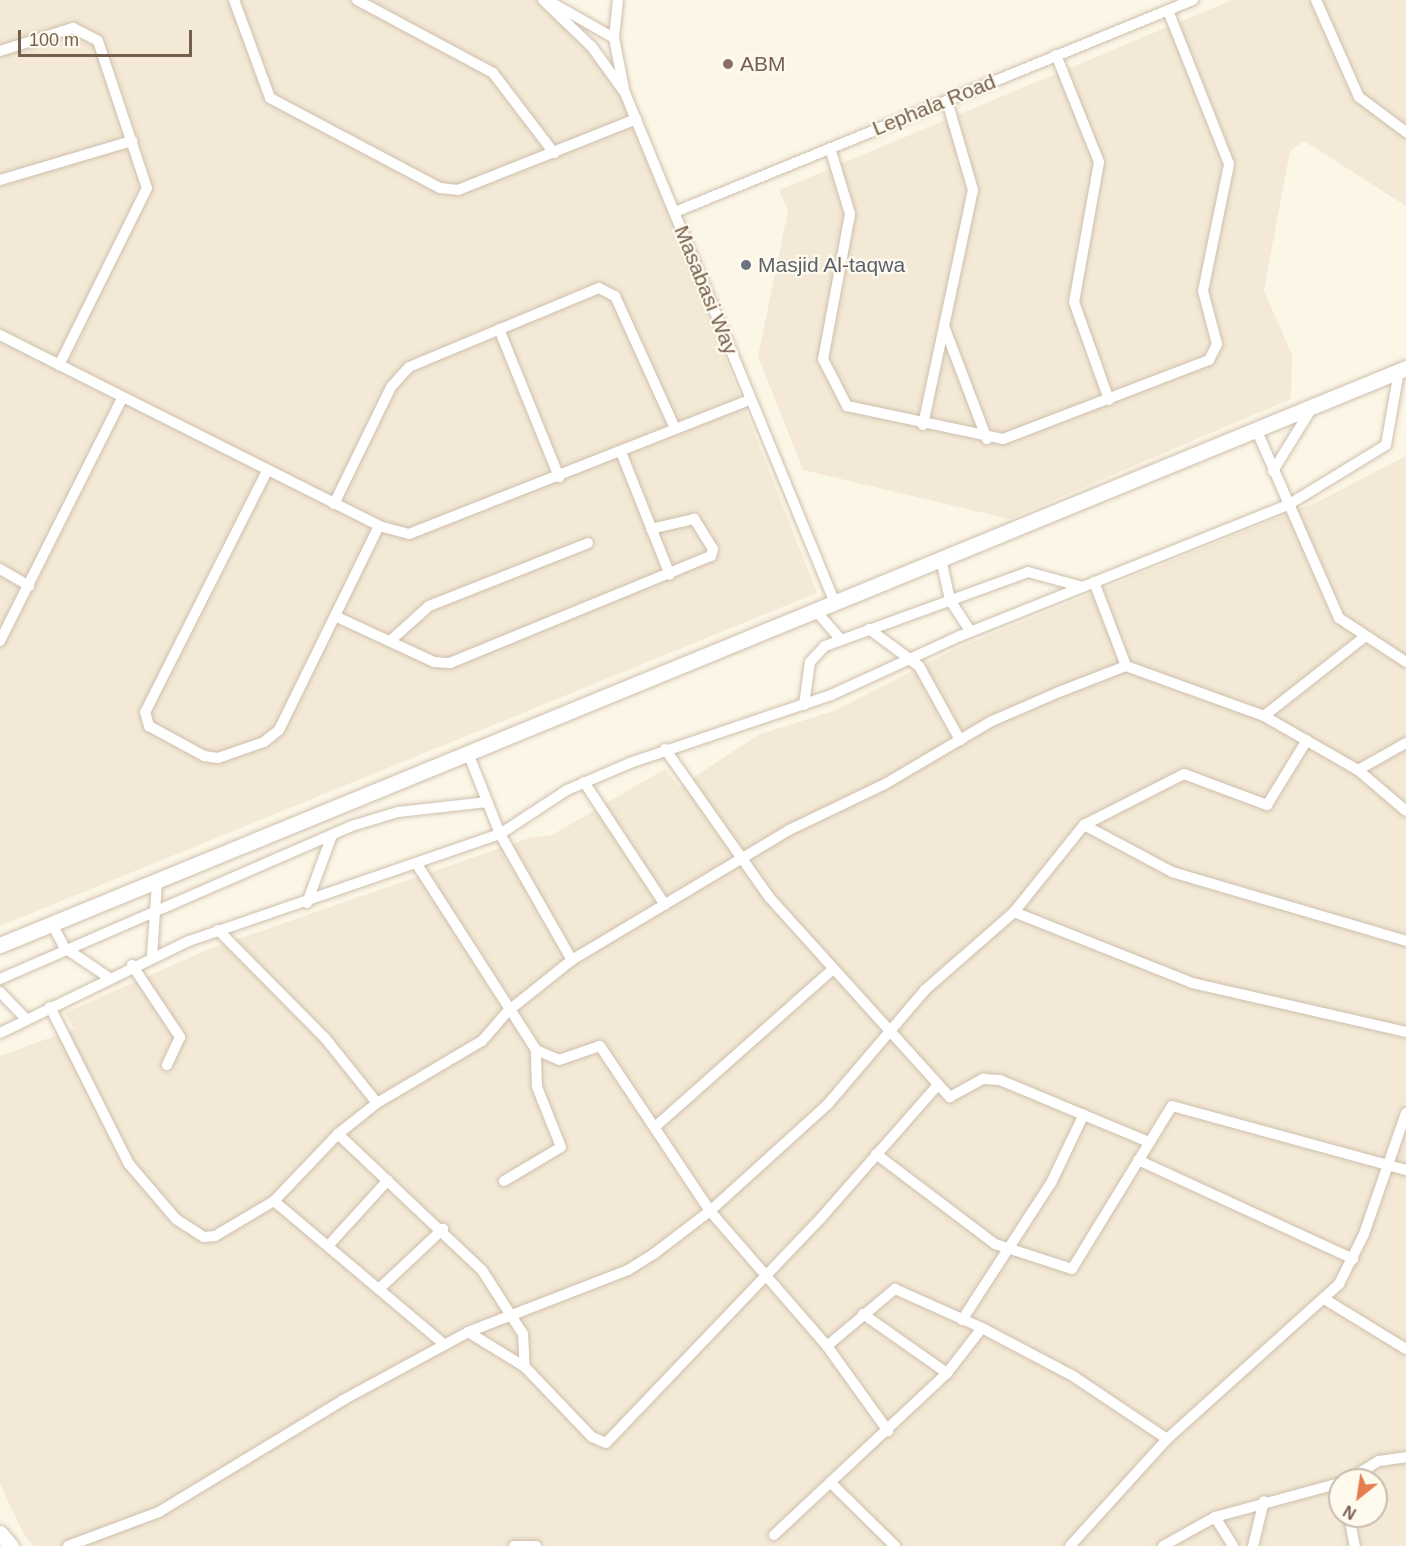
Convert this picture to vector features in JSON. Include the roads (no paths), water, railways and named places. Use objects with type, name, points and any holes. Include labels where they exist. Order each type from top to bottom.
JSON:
[{"type":"main road","points":[[0,945],[816,612],[1402,369]]},
{"type":"main road","points":[[0,1533],[11,1546]]},
{"type":"street","points":[[234,0],[270,98],[440,188],[458,190],[636,119]]},
{"type":"street","points":[[357,0],[493,73],[554,153]]},
{"type":"street","points":[[544,0],[615,38]]},
{"type":"street","name":"Masabasi Way","points":[[544,0],[592,47],[625,93],[835,603]]},
{"type":"street","points":[[618,0],[615,38],[625,93]]},
{"type":"street","name":"Lephala Road","points":[[675,212],[1193,0]]},
{"type":"street","points":[[1316,0],[1359,97],[1406,132]]},
{"type":"street","points":[[830,148],[850,214],[823,350],[825,369],[847,406],[987,439],[1003,440],[1209,360],[1217,344],[1203,291],[1229,164],[1168,11]]},
{"type":"street","points":[[0,51],[73,28],[90,32],[98,41],[132,141],[146,198],[59,365]]},
{"type":"street","points":[[1056,55],[1100,162],[1074,302],[1109,400]]},
{"type":"street","points":[[923,425],[973,190],[947,100]]},
{"type":"street","points":[[0,180],[132,141]]},
{"type":"street","points":[[333,504],[400,376],[422,359],[593,290],[606,290],[615,296],[675,428]]},
{"type":"street","points":[[944,326],[987,439]]},
{"type":"street","points":[[499,328],[559,477]]},
{"type":"street","points":[[0,335],[379,526],[422,533],[675,428],[750,400]]},
{"type":"street","points":[[0,1033],[25,1018],[50,1008],[132,965],[218,930],[418,866],[500,834],[584,783],[665,749],[804,705],[971,632],[1288,505],[1386,445],[1402,369]]},
{"type":"street","points":[[0,641],[30,586],[122,398]]},
{"type":"street","points":[[1274,471],[1313,406]]},
{"type":"street","points":[[1256,429],[1339,618],[1363,638],[1406,662]]},
{"type":"street","points":[[621,452],[670,575]]},
{"type":"street","points":[[267,471],[145,719],[211,758],[264,742],[279,730],[337,617],[379,526]]},
{"type":"street","points":[[337,617],[434,662],[450,663],[706,561],[713,549],[694,519],[651,529]]},
{"type":"street","points":[[390,641],[429,606],[588,543]]},
{"type":"street","points":[[941,559],[950,600],[971,632]]},
{"type":"street","points":[[0,569],[30,586]]},
{"type":"street","points":[[804,705],[810,662],[825,646],[840,639],[1035,571],[1083,587]]},
{"type":"street","points":[[1094,582],[1126,666]]},
{"type":"street","points":[[816,612],[840,639]]},
{"type":"street","points":[[868,629],[912,658],[960,740]]},
{"type":"street","points":[[1264,716],[1363,638]]},
{"type":"street","points":[[50,1008],[119,1148],[176,1219],[204,1237],[215,1236],[274,1201],[338,1134],[377,1103],[472,1048],[508,1011],[572,960],[744,858],[960,740],[1126,666],[1264,716],[1358,770],[1406,812]]},
{"type":"street","points":[[68,1546],[159,1512],[444,1344],[508,1312],[628,1270],[710,1211],[828,1104],[924,990],[1014,912],[1084,825],[1184,774],[1267,804],[1307,740]]},
{"type":"street","points":[[1358,770],[1406,743]]},
{"type":"street","points":[[665,749],[770,897],[889,1034],[953,1098],[992,1078],[1149,1142]]},
{"type":"street","points":[[468,753],[500,834],[572,960]]},
{"type":"street","points":[[584,783],[665,905]]},
{"type":"street","points":[[0,979],[65,948],[153,915],[332,835],[398,812],[487,802]]},
{"type":"street","points":[[1084,825],[1172,872],[1406,941]]},
{"type":"street","points":[[308,903],[332,835]]},
{"type":"street","points":[[418,866],[508,1011],[536,1050],[559,1060],[600,1046],[710,1211],[827,1346],[888,1431]]},
{"type":"street","points":[[152,957],[157,882]]},
{"type":"street","points":[[1014,912],[1192,983],[1406,1032]]},
{"type":"street","points":[[52,924],[65,948],[108,977]]},
{"type":"street","points":[[218,930],[325,1038],[377,1103]]},
{"type":"street","points":[[132,965],[180,1037],[167,1065]]},
{"type":"street","points":[[655,1127],[833,969]]},
{"type":"street","points":[[0,992],[25,1018]]},
{"type":"street","points":[[504,1181],[561,1147],[537,1087],[536,1050]]},
{"type":"street","points":[[468,1332],[525,1367],[592,1437],[606,1443],[766,1277],[938,1085]]},
{"type":"street","points":[[876,1154],[1007,1248],[1076,1268],[1167,1110],[1178,1105],[1406,1170]]},
{"type":"street","points":[[1070,1546],[1167,1439],[1326,1300],[1353,1259],[1406,1113]]},
{"type":"street","points":[[962,1320],[1051,1184],[1084,1114]]},
{"type":"street","points":[[338,1134],[443,1229],[482,1270],[523,1334],[525,1367]]},
{"type":"street","points":[[1138,1160],[1353,1259]]},
{"type":"street","points":[[328,1246],[388,1180]]},
{"type":"street","points":[[274,1201],[444,1344]]},
{"type":"street","points":[[379,1289],[443,1229]]},
{"type":"street","points":[[827,1346],[887,1293],[902,1289],[1073,1376],[1167,1439]]},
{"type":"street","points":[[1326,1300],[1406,1349]]},
{"type":"street","points":[[863,1314],[947,1373]]},
{"type":"street","points":[[774,1535],[888,1431],[947,1373],[982,1328]]},
{"type":"street","points":[[1368,1468],[1379,1461],[1406,1457]]},
{"type":"street","points":[[831,1483],[895,1546]]},
{"type":"street","points":[[1162,1546],[1215,1516],[1264,1501],[1328,1486]]},
{"type":"street","points":[[1253,1546],[1264,1501]]},
{"type":"street","points":[[1215,1516],[1233,1546]]},
{"type":"street","points":[[1351,1528],[1355,1546]]},
{"type":"street","points":[[514,1546],[536,1546]]},
{"type":"place","name":"ABM","points":[[728,64]]},
{"type":"place","name":"Masjid Al-taqwa","points":[[746,265]]}]
